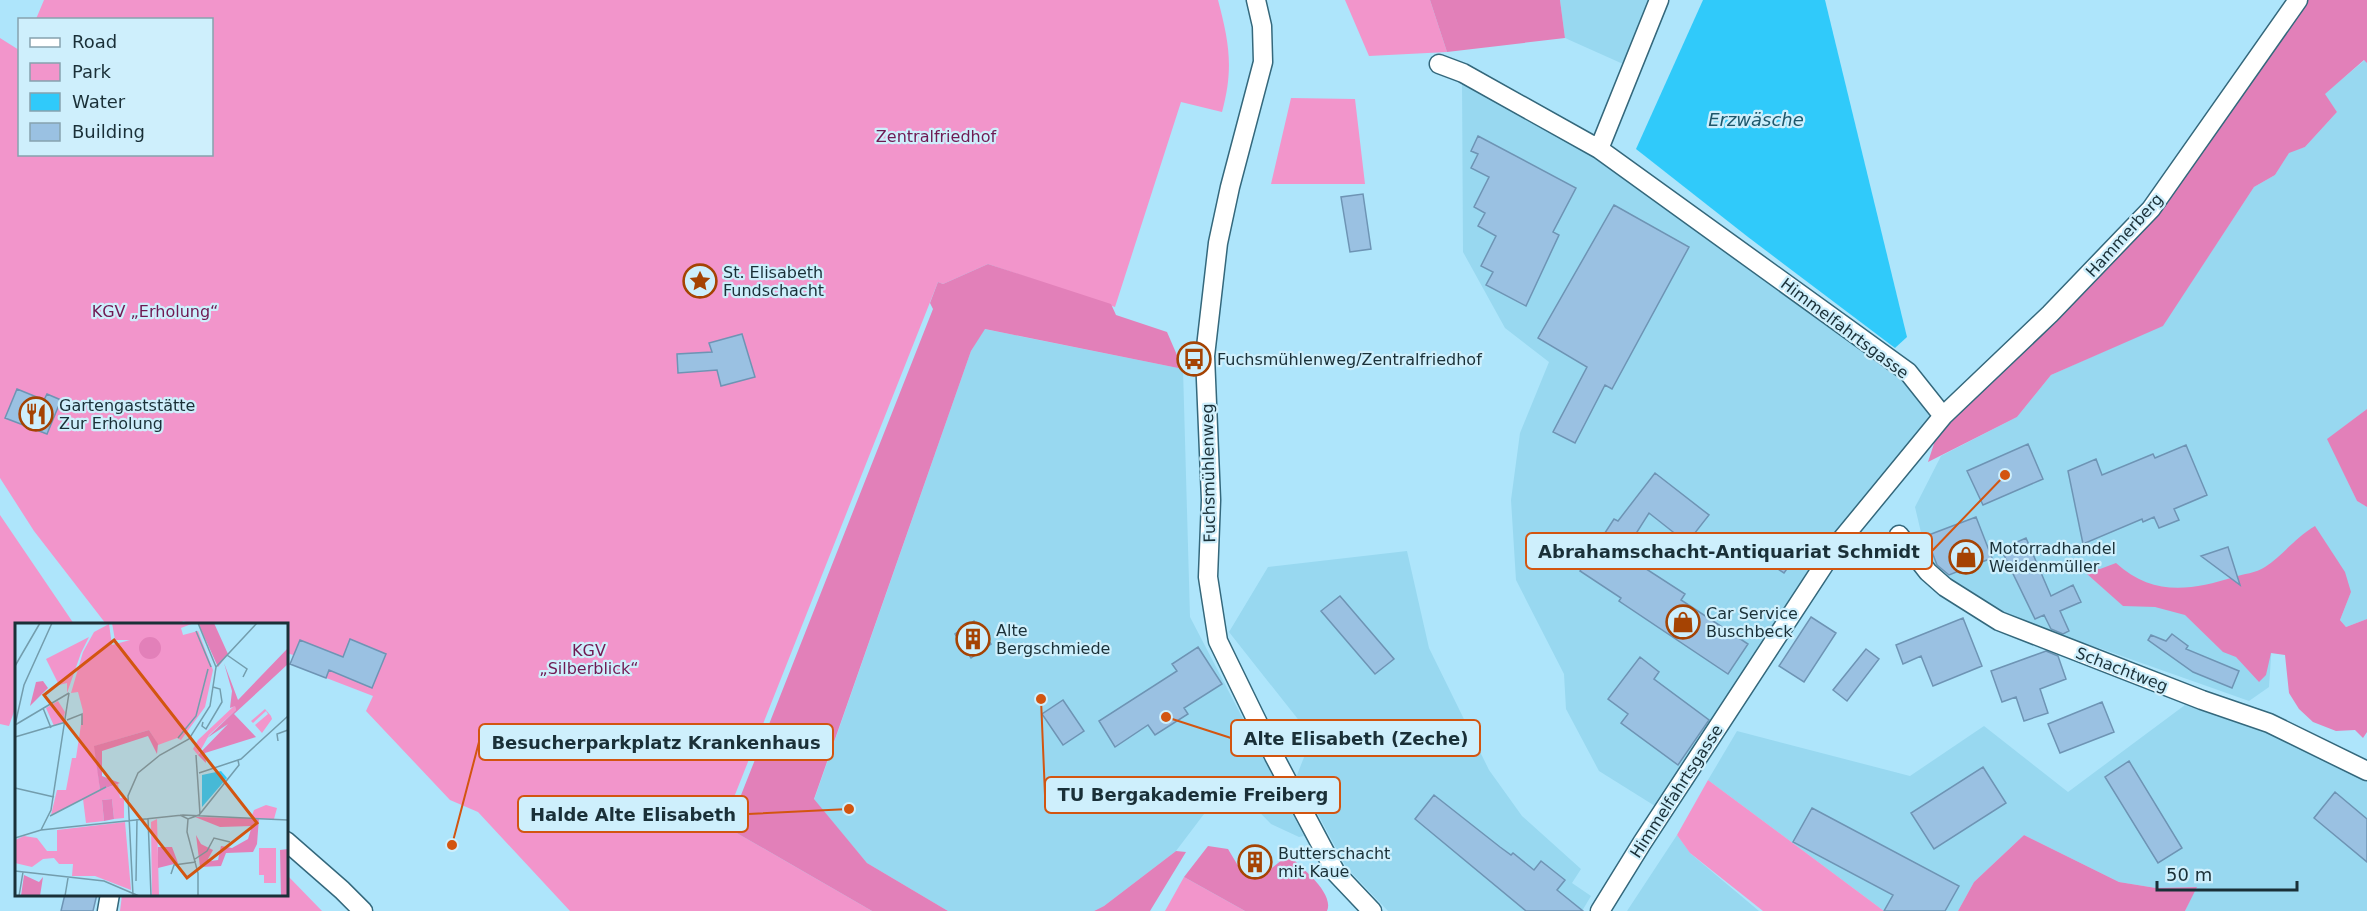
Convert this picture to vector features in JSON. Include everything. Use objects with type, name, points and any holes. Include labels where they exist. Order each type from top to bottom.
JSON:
[{"type":"street","name":"Fuchsmühlenweg","points":[[1256,0],[1262,26],[1263,62],[1230,187],[1218,243],[1205,356],[1211,500],[1208,577],[1218,641],[1269,745],[1336,873],[1372,911]]},
{"type":"street","points":[[1599,148],[1659,0]]},
{"type":"street","name":"Hammerberg","points":[[1943,416],[2050,314],[2151,209],[2298,0]]},
{"type":"street","name":"Himmelfahrtsgasse","points":[[1438,64],[1463,74],[1599,148],[1908,372],[1943,416],[1837,544],[1600,911]]},
{"type":"street","name":"Schachtweg","points":[[1899,535],[1928,572],[1945,587],[1999,621],[2202,700],[2269,723],[2367,771]]},
{"type":"street","points":[[288,843],[363,911]]},
{"type":"street","points":[[107,911],[110,896]]},
{"type":"shaded area","points":[[1430,0],[1560,0],[1565,38],[1447,52]]},
{"type":"shaded area","points":[[1560,0],[1659,0],[1632,68],[1565,38]]},
{"type":"shaded area","points":[[2298,0],[2367,0],[2367,63],[2364,60],[2325,94],[2337,112],[2305,147],[2289,153],[2275,175],[2254,187],[2163,326],[2051,375],[2017,417],[1928,462],[1943,416],[2151,209]]},
{"type":"shaded area","points":[[2365,60],[2367,63],[2367,409],[2328,439],[2357,501],[2367,507],[2367,619],[2346,627],[2340,620],[2351,592],[2274,613],[2269,687],[2249,701],[2102,649],[2036,630],[1997,614],[1940,577],[1923,541],[1915,507],[1941,456],[2017,417],[2051,375],[2163,325],[2254,187],[2275,175],[2289,152],[2305,147],[2337,112],[2324,94]]},
{"type":"shaded area","points":[[1462,79],[1599,149],[1908,372],[1943,416],[1837,545],[1663,811],[1599,771],[1566,709],[1564,674],[1516,580],[1511,500],[1520,433],[1549,362],[1505,328],[1463,252]]},
{"type":"shaded area","points":[[988,264],[1111,304],[1116,315],[1167,332],[1183,369],[985,329],[971,351],[814,799],[867,863],[948,911],[872,911],[728,828],[933,309],[930,303],[938,282],[943,284]]},
{"type":"shaded area","points":[[984,329],[1183,369],[1190,617],[1304,836],[1299,837],[1271,824],[1229,781],[1176,851],[1104,906],[1094,911],[948,911],[867,863],[814,800],[971,351]]},
{"type":"shaded area","points":[[2367,409],[2367,507],[2357,501],[2327,439]]},
{"type":"shaded area","points":[[2315,526],[2345,572],[2351,592],[2340,620],[2346,627],[2367,619],[2367,732],[2363,738],[2355,730],[2336,731],[2313,722],[2299,709],[2289,693],[2285,655],[2271,653],[2266,675],[2259,682],[2236,657],[2223,652],[2185,615],[2155,607],[2123,606],[2078,566],[2100,569],[2116,563],[2130,574],[2158,586],[2172,588],[2202,585],[2261,569]]},
{"type":"shaded area","points":[[1407,551],[1429,648],[1489,770],[1522,816],[1581,869],[1572,883],[1591,896],[1582,911],[1388,911],[1346,867],[1297,775],[1312,737],[1229,632],[1268,567]]},
{"type":"shaded area","points":[[2185,705],[2299,744],[2367,776],[2367,911],[2185,911],[2196,887],[2156,888],[2119,882],[2024,835],[1974,882],[1958,911],[1884,911],[1708,780],[1737,731],[1910,776],[1984,726],[2068,792]]},
{"type":"shaded area","points":[[1677,835],[1691,854],[1759,911],[1627,911]]},
{"type":"shaded area","points":[[2024,835],[2119,882],[2156,888],[2197,887],[2185,911],[1958,911],[1974,882]]},
{"type":"shaded area","points":[[1208,846],[1228,849],[1240,869],[1263,875],[1288,855],[1321,888],[1326,896],[1327,911],[1245,911],[1184,877]]},
{"type":"shaded area","points":[[1176,851],[1186,852],[1150,911],[1094,911],[1104,906]]},
{"type":"green space","points":[[44,0],[1218,0],[1229,55],[1228,82],[1222,112],[1181,102],[1115,307],[988,264],[943,284],[938,282],[723,825],[872,911],[570,911],[478,812],[450,800],[366,711],[373,696],[290,664],[293,655],[288,653],[288,623],[189,623],[183,621],[182,623],[105,623],[34,531],[0,478],[0,38],[18,49],[18,156],[213,156],[213,18],[36,18]]},
{"type":"green space","points":[[1345,0],[1430,0],[1447,52],[1369,56]]},
{"type":"green space","points":[[1291,98],[1355,99],[1365,184],[1271,184]]},
{"type":"green space","points":[[0,515],[73,623],[15,623],[15,709],[9,726],[0,724]]},
{"type":"green space","points":[[1708,780],[1884,911],[1763,911],[1690,853],[1677,835]]},
{"type":"green space","points":[[288,876],[322,911],[120,911],[122,896],[288,896]]},
{"type":"green space","points":[[1184,877],[1245,911],[1165,911]]},
{"type":"water","name":"Erzwäsche","points":[[1703,0],[1825,0],[1907,337],[1895,348],[1636,149]]},
{"type":"building","points":[[1478,136],[1576,188],[1553,232],[1559,235],[1526,306],[1486,285],[1493,272],[1481,266],[1496,236],[1478,226],[1485,213],[1474,207],[1489,177],[1471,168],[1478,154],[1471,151]]},
{"type":"building","points":[[1363,194],[1371,249],[1350,252],[1341,197]]},
{"type":"building","points":[[1614,205],[1689,247],[1612,389],[1605,385],[1575,443],[1553,432],[1587,367],[1538,338]]},
{"type":"building","points":[[742,334],[755,377],[721,386],[717,370],[678,373],[677,354],[712,352],[709,343]]},
{"type":"building","points":[[17,389],[44,400],[47,394],[61,400],[47,434],[5,418]]},
{"type":"building","points":[[2028,444],[2043,479],[1983,505],[1967,471]]},
{"type":"building","points":[[2186,445],[2207,495],[2174,509],[2179,520],[2159,528],[2154,517],[2143,522],[2142,519],[2083,544],[2068,471],[2096,459],[2102,475],[2153,454],[2155,458]]},
{"type":"building","points":[[1655,473],[1709,515],[1687,543],[1649,513],[1623,554],[1685,594],[1681,600],[1748,644],[1728,674],[1619,601],[1621,598],[1580,571],[1614,519],[1618,521]]},
{"type":"building","points":[[1976,517],[1992,558],[1949,575],[1937,565],[1926,536]]},
{"type":"building","points":[[1765,535],[1796,556],[1784,573],[1753,553]]},
{"type":"building","points":[[2026,538],[2051,596],[2073,585],[2081,602],[2060,611],[2069,631],[2063,634],[2051,629],[2044,615],[2035,619],[2001,549]]},
{"type":"building","points":[[2228,547],[2240,585],[2201,556]]},
{"type":"building","points":[[1340,596],[1394,659],[1375,674],[1321,611]]},
{"type":"building","points":[[1811,617],[1836,633],[1804,682],[1779,666]]},
{"type":"building","points":[[1963,618],[1982,666],[1933,686],[1921,656],[1903,664],[1896,645]]},
{"type":"building","name":"Alte Bergschmiede","points":[[974,621],[991,644],[971,658],[955,634]]},
{"type":"building","points":[[2172,634],[2188,646],[2186,649],[2239,671],[2232,688],[2193,672],[2148,640],[2151,635],[2166,641]]},
{"type":"building","points":[[350,639],[386,654],[372,688],[329,670],[326,678],[290,664],[300,640],[343,657]]},
{"type":"building","points":[[1198,647],[1222,684],[1184,708],[1188,714],[1155,735],[1148,725],[1115,747],[1099,721],[1177,671],[1172,664]]},
{"type":"building","points":[[1866,649],[1879,659],[1847,701],[1833,690]]},
{"type":"building","points":[[2046,651],[2058,656],[2066,679],[2040,689],[2048,713],[2024,721],[2016,697],[2002,702],[1991,671]]},
{"type":"building","points":[[1640,657],[1659,672],[1654,679],[1709,720],[1678,765],[1621,723],[1628,714],[1608,699]]},
{"type":"building","points":[[1063,700],[1084,731],[1063,745],[1042,714]]},
{"type":"building","points":[[2102,702],[2114,732],[2060,753],[2048,724]]},
{"type":"building","points":[[2129,761],[2182,848],[2158,863],[2105,777]]},
{"type":"building","points":[[1983,767],[2006,803],[1934,849],[1911,813]]},
{"type":"building","points":[[2335,792],[2367,819],[2367,862],[2314,818]]},
{"type":"building","points":[[1434,795],[1500,847],[1511,855],[1513,853],[1534,870],[1541,861],[1565,880],[1557,890],[1583,911],[1526,911],[1415,819]]},
{"type":"building","points":[[1812,808],[1959,886],[1945,911],[1884,911],[1893,895],[1793,842]]},
{"type":"building","points":[[65,896],[97,896],[93,911],[61,911]]},
{"type":"place","name":"St. Elisabeth Fundschacht","points":[[700,281]]},
{"type":"place","name":"Fuchsmühlenweg/Zentralfriedhof","points":[[1194,359]]},
{"type":"place","name":"Gartengaststätte Zur Erholung","points":[[36,414]]},
{"type":"place","name":"Abrahamschacht-Antiquariat Schmidt","points":[[2005,475]]},
{"type":"place","name":"Motorradhandel Weidenmüller","points":[[1966,557]]},
{"type":"place","name":"Car Service Buschbeck","points":[[1683,622]]},
{"type":"place","name":"Alte Bergschmiede","points":[[973,639]]},
{"type":"place","name":"TU Bergakademie Freiberg","points":[[1041,699]]},
{"type":"place","name":"Alte Elisabeth (Zeche)","points":[[1166,717]]},
{"type":"place","name":"Halde Alte Elisabeth","points":[[849,809]]},
{"type":"place","name":"Besucherparkplatz Krankenhaus","points":[[452,845]]},
{"type":"place","name":"Butterschacht mit Kaue","points":[[1255,862]]},
{"type":"park label","name":"Zentralfriedhof","points":[[936,136]]},
{"type":"park label","name":"KGV „Erholung“","points":[[155,311]]},
{"type":"park label","name":"KGV „Silberblick“","points":[[589,659]]}]
